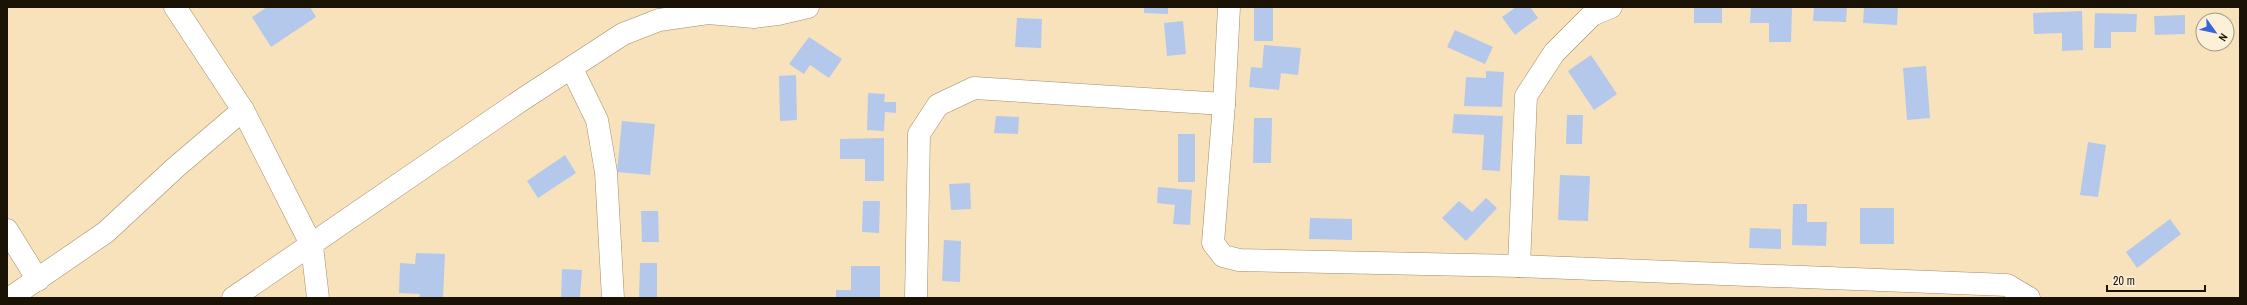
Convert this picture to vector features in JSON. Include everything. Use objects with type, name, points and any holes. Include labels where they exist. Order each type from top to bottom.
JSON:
[{"type":"street","points":[[175,7],[242,110],[312,246],[318,298]]},
{"type":"street","points":[[233,298],[312,246],[523,99],[572,69],[624,34],[659,20],[708,14],[754,17],[778,14],[808,7]]},
{"type":"street","points":[[1230,7],[1213,243],[1223,256],[1239,260],[1519,266],[2006,285],[2030,298]]},
{"type":"street","points":[[1519,266],[1526,96],[1554,53],[1592,15],[1611,7]]},
{"type":"street","points":[[572,69],[597,120],[606,172],[613,298]]},
{"type":"street","points":[[916,298],[920,134],[938,105],[974,88],[1224,104]]},
{"type":"street","points":[[10,298],[106,232],[175,168],[242,110]]},
{"type":"street","points":[[7,230],[38,280]]},
{"type":"building","points":[[267,7],[310,7],[316,17],[271,47],[252,17]]},
{"type":"building","points":[[1144,7],[1168,7],[1168,14],[1144,13]]},
{"type":"building","points":[[1254,7],[1273,7],[1273,41],[1254,41]]},
{"type":"building","points":[[1516,7],[1530,7],[1538,18],[1515,35],[1502,17]]},
{"type":"building","points":[[1694,7],[1722,7],[1722,23],[1694,23]]},
{"type":"building","points":[[1751,7],[1792,7],[1791,42],[1769,42],[1769,23],[1750,23]]},
{"type":"building","points":[[1814,7],[1847,7],[1846,22],[1813,21]]},
{"type":"building","points":[[1864,7],[1898,7],[1897,25],[1863,23]]},
{"type":"building","points":[[2082,11],[2083,50],[2062,51],[2062,33],[2034,34],[2033,13]]},
{"type":"building","points":[[2095,13],[2137,14],[2136,32],[2111,32],[2111,48],[2094,48]]},
{"type":"building","points":[[2185,15],[2185,34],[2155,35],[2154,16]]},
{"type":"building","points":[[1017,18],[1042,19],[1041,48],[1015,47]]},
{"type":"building","points":[[1183,21],[1186,54],[1167,56],[1164,23]]},
{"type":"building","points":[[1455,30],[1493,47],[1485,64],[1447,47]]},
{"type":"building","points":[[809,37],[842,59],[829,78],[810,65],[804,74],[789,64]]},
{"type":"building","points":[[1264,45],[1301,48],[1298,75],[1281,73],[1279,90],[1249,87],[1251,67],[1262,68]]},
{"type":"building","points":[[1591,55],[1617,94],[1594,110],[1568,71]]},
{"type":"building","points":[[1926,66],[1930,118],[1907,120],[1903,68]]},
{"type":"building","points":[[1486,71],[1504,72],[1502,107],[1464,106],[1466,77],[1486,78]]},
{"type":"building","points":[[796,75],[797,120],[780,121],[779,76]]},
{"type":"building","points":[[868,93],[885,94],[884,102],[896,102],[896,113],[885,112],[884,131],[867,130]]},
{"type":"building","points":[[1454,114],[1503,116],[1500,171],[1482,170],[1484,135],[1452,133]]},
{"type":"building","points":[[1567,115],[1583,115],[1582,144],[1566,144]]},
{"type":"building","points":[[996,116],[1019,117],[1018,134],[994,133]]},
{"type":"building","points":[[1254,118],[1272,118],[1271,163],[1253,163]]},
{"type":"building","points":[[622,121],[655,124],[650,175],[617,172]]},
{"type":"building","points":[[1178,134],[1195,134],[1195,182],[1178,182]]},
{"type":"building","points":[[884,138],[884,181],[865,181],[865,159],[840,159],[840,139]]},
{"type":"building","points":[[2088,142],[2106,145],[2098,197],[2080,195]]},
{"type":"building","points":[[565,155],[576,173],[538,198],[527,181]]},
{"type":"building","points":[[1560,175],[1590,176],[1588,221],[1558,220]]},
{"type":"building","points":[[970,183],[971,209],[951,210],[949,184]]},
{"type":"building","points":[[1158,187],[1192,190],[1190,225],[1173,224],[1175,205],[1157,203]]},
{"type":"building","points":[[1486,198],[1497,208],[1466,241],[1442,218],[1459,201],[1472,212]]},
{"type":"building","points":[[863,201],[880,201],[879,233],[862,232]]},
{"type":"building","points":[[1793,204],[1807,204],[1807,222],[1827,222],[1826,246],[1792,245]]},
{"type":"building","points":[[1860,208],[1894,208],[1894,244],[1860,244]]},
{"type":"building","points":[[641,211],[658,211],[659,242],[642,242]]},
{"type":"building","points":[[1310,218],[1352,219],[1352,240],[1309,239]]},
{"type":"building","points":[[2170,219],[2181,234],[2137,268],[2126,252]]},
{"type":"building","points":[[1750,228],[1781,229],[1781,249],[1749,248]]},
{"type":"building","points":[[944,240],[961,241],[960,282],[942,281]]},
{"type":"building","points":[[416,253],[445,254],[443,298],[419,298],[420,294],[399,293],[400,263],[415,264]]},
{"type":"building","points":[[640,263],[657,263],[657,298],[639,298]]},
{"type":"building","points":[[851,266],[880,266],[880,298],[836,298],[836,290],[851,290]]},
{"type":"building","points":[[562,269],[582,270],[580,298],[561,298]]}]
